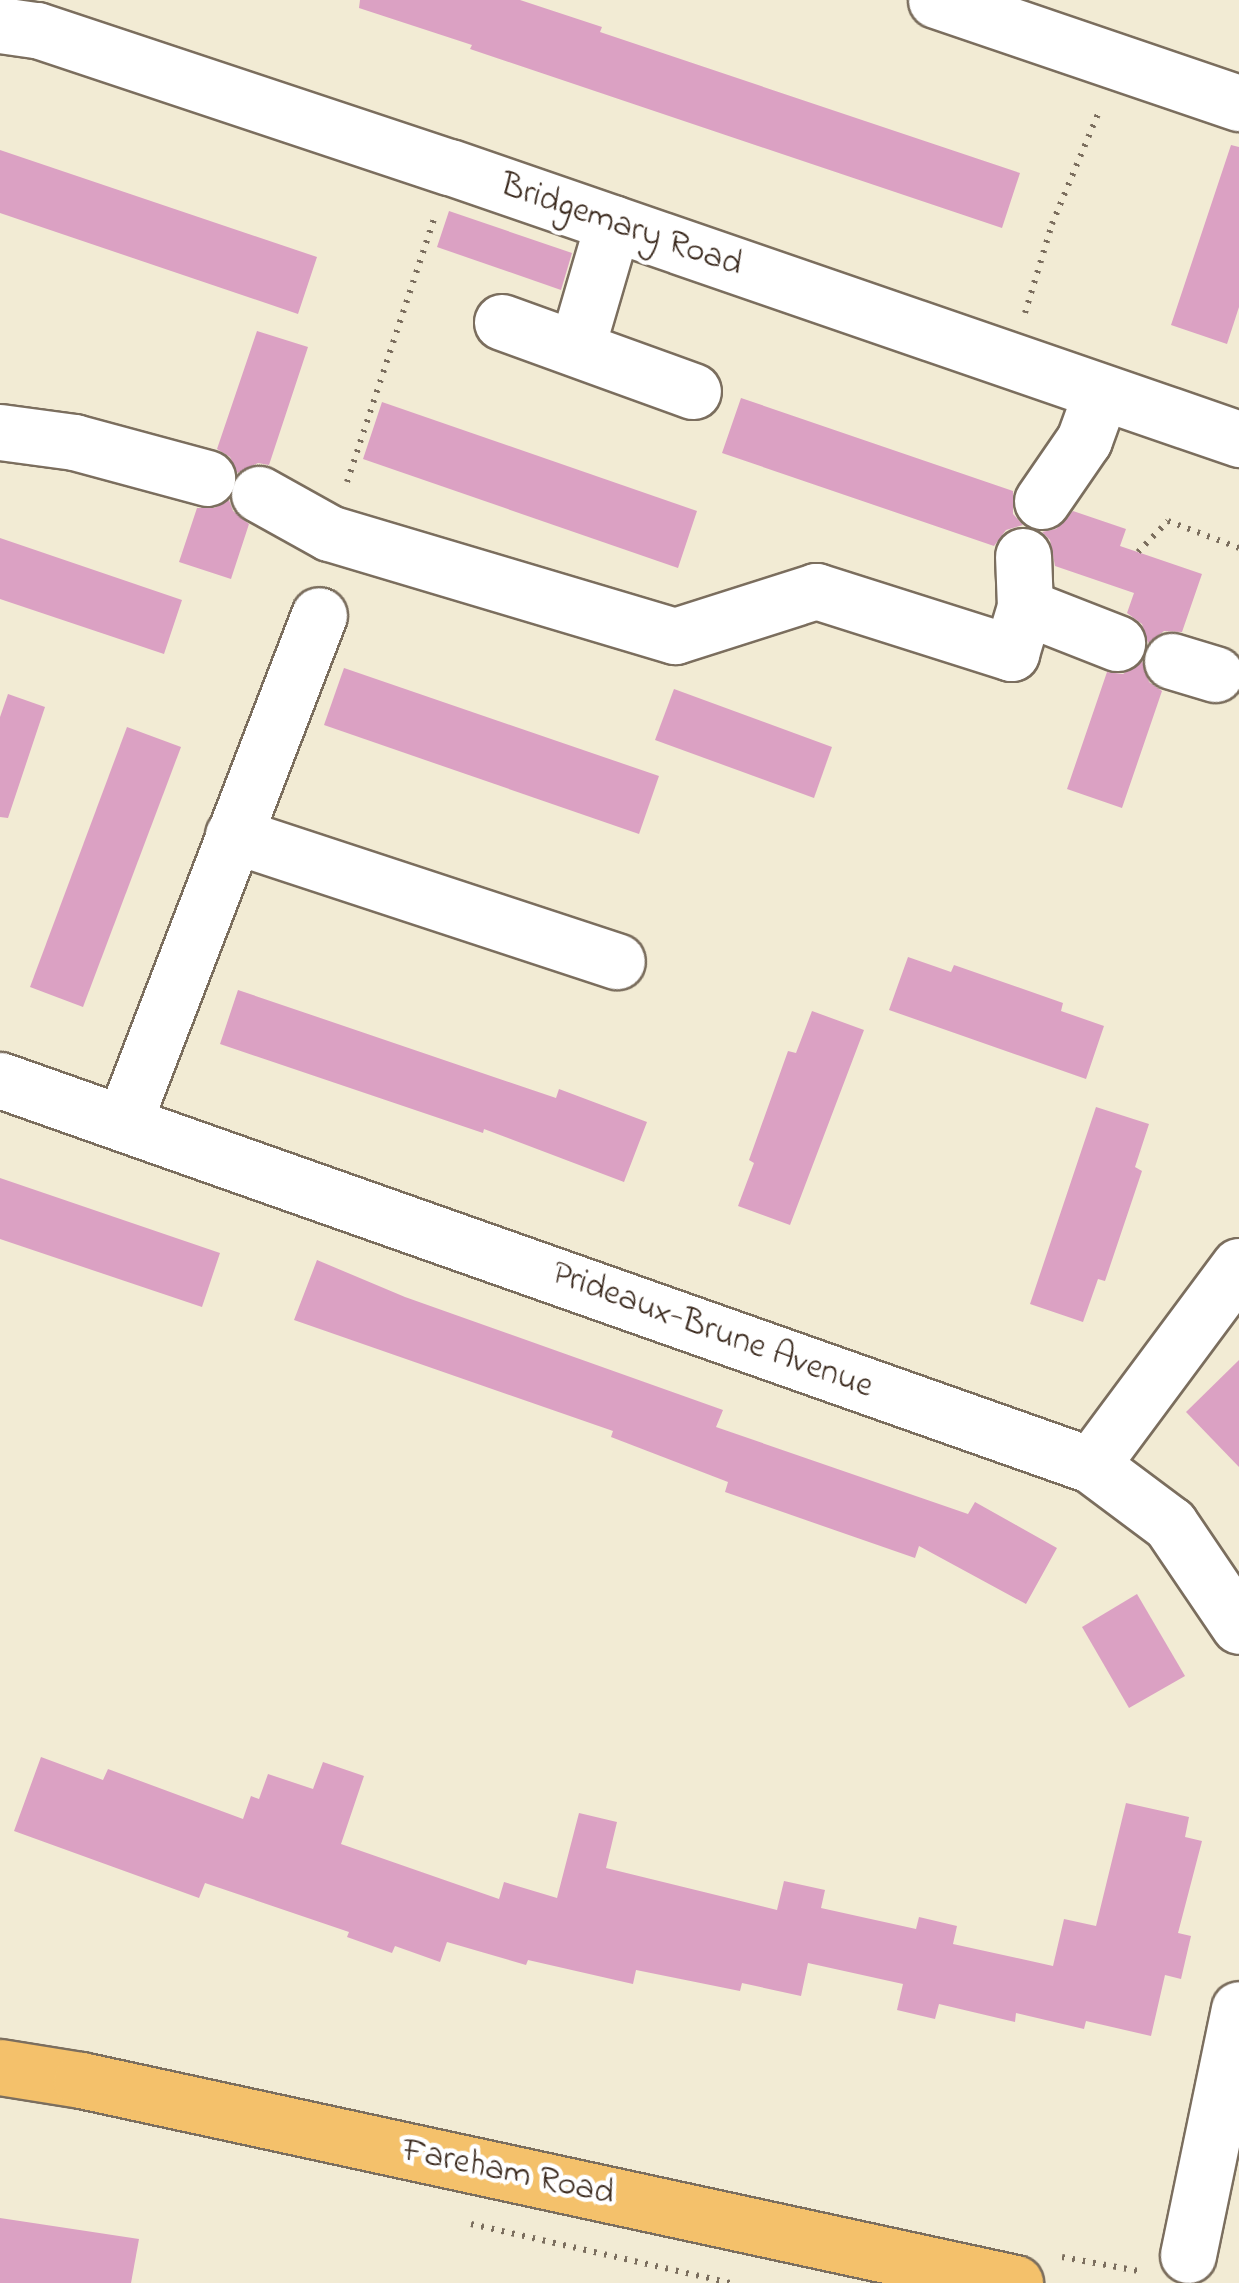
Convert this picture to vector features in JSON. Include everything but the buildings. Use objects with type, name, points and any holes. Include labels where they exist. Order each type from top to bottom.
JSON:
[{"type":"main road","name":"Fareham Road","points":[[0,2067],[99,2084],[1014,2283]]},
{"type":"street","points":[[936,0],[1239,102]]},
{"type":"street","name":"Bridgemary Road","points":[[0,26],[37,30],[1239,439]]},
{"type":"street","points":[[578,346],[613,223]]},
{"type":"street","points":[[502,322],[578,346],[693,391]]},
{"type":"street","points":[[1042,501],[1084,440],[1101,393]]},
{"type":"street","points":[[0,432],[74,442],[207,478]]},
{"type":"street","points":[[259,494],[329,533],[675,636],[816,591],[1011,653],[1024,582],[1116,643]]},
{"type":"street","points":[[124,1121],[319,615]]},
{"type":"street","points":[[233,835],[617,961]]},
{"type":"street","name":"Prideaux-Brune Avenue","points":[[0,1080],[1091,1465],[1170,1524],[1239,1626]]},
{"type":"street","points":[[1091,1465],[1239,1266]]},
{"type":"street","points":[[1188,2255],[1239,2009]]},
{"type":"path","points":[[1010,362],[1052,224],[1106,94]]},
{"type":"path","points":[[329,533],[390,362],[450,168]]},
{"type":"path","points":[[1138,552],[1168,521],[1239,548]]}]
